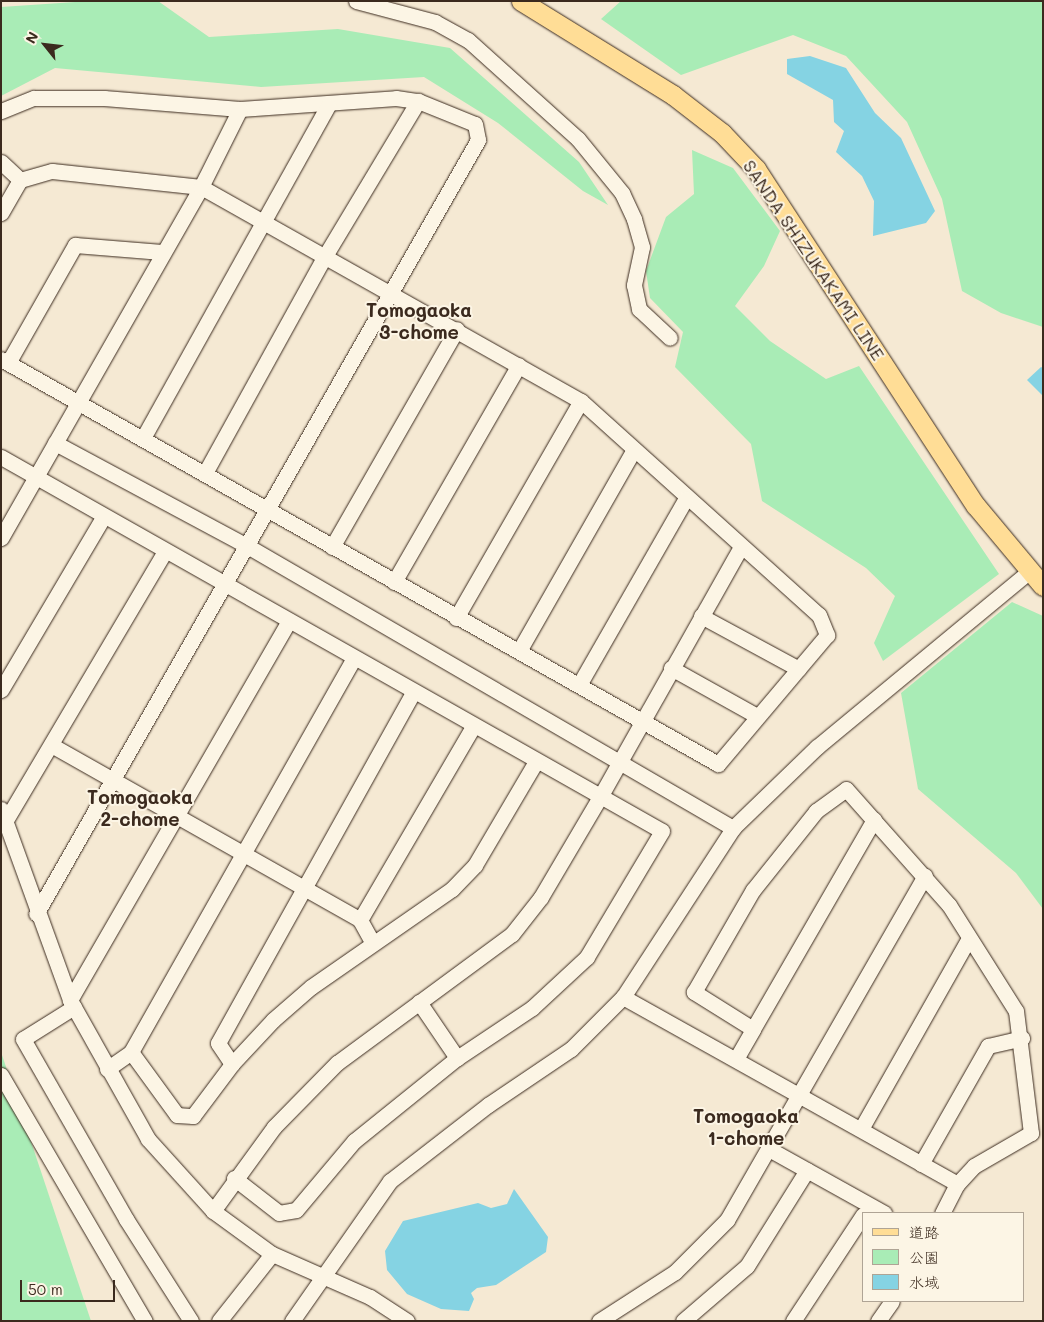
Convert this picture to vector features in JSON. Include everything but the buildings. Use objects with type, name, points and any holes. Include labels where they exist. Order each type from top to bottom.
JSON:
[{"type":"main road","name":"SANDA SHIZUKAKAMI LINE","points":[[521,1],[673,95],[722,133],[756,168],[976,506],[1043,586]]},
{"type":"street","points":[[356,1],[435,22],[468,40],[578,138],[622,193],[634,219],[642,247],[634,285],[639,309],[670,338]]},
{"type":"street","points":[[1,111],[34,98],[104,98],[240,109],[328,106],[396,98],[418,101],[475,124],[478,140],[390,292],[249,547],[36,914]]},
{"type":"street","points":[[206,473],[325,256],[418,101]]},
{"type":"street","points":[[143,438],[262,221],[328,106]]},
{"type":"street","points":[[1,538],[162,252],[201,187],[240,109]]},
{"type":"street","points":[[1,162],[20,180]]},
{"type":"street","points":[[1,213],[20,180],[52,171],[201,187],[457,329],[581,401],[633,451],[827,627],[827,635],[718,764],[519,651],[456,618],[206,473],[4,361],[75,245],[162,252]]},
{"type":"street","points":[[332,547],[457,329]]},
{"type":"street","points":[[394,582],[519,365]]},
{"type":"street","points":[[456,618],[581,401]]},
{"type":"street","points":[[55,442],[249,547],[619,759],[734,828]]},
{"type":"street","points":[[519,651],[633,451]]},
{"type":"street","points":[[1,457],[535,763],[600,796],[662,831],[588,957],[532,1008],[456,1058],[354,1141],[296,1210],[279,1213],[234,1178]]},
{"type":"street","points":[[579,685],[686,498]]},
{"type":"street","points":[[1,690],[104,516]]},
{"type":"street","points":[[213,1211],[234,1178],[274,1127],[337,1063],[512,934],[541,896],[741,547]]},
{"type":"street","points":[[165,552],[53,746],[4,814],[36,914],[72,1003],[107,1069],[148,1139],[213,1211],[272,1254],[324,1276],[407,1321]]},
{"type":"street","points":[[292,1321],[373,1202],[412,1161],[571,1049],[623,997],[734,828],[817,748],[1030,571]]},
{"type":"street","points":[[701,616],[799,669]]},
{"type":"street","points":[[191,1321],[126,1220],[23,1039],[72,1003],[289,621]]},
{"type":"street","points":[[107,1069],[131,1052],[354,658]]},
{"type":"street","points":[[671,668],[757,716]]},
{"type":"street","points":[[232,1064],[218,1043],[413,693]]},
{"type":"street","points":[[360,920],[473,727]]},
{"type":"street","points":[[53,746],[360,920],[373,943]]},
{"type":"street","points":[[131,1052],[177,1115],[193,1116],[232,1064],[305,992],[452,889],[475,865],[535,763]]},
{"type":"street","points":[[753,1029],[694,992],[753,890],[816,811],[846,789],[925,876],[999,977],[1016,1011],[1022,1038],[1032,1133],[993,1152],[957,1184],[943,1212]]},
{"type":"street","points":[[736,1059],[874,819]]},
{"type":"street","points":[[599,1321],[698,1253],[727,1220],[925,876]]},
{"type":"street","points":[[861,1129],[969,938]]},
{"type":"street","points":[[623,997],[957,1184]]},
{"type":"street","points":[[418,1002],[456,1058]]},
{"type":"street","points":[[921,1164],[988,1046],[1022,1038]]},
{"type":"street","points":[[1,1075],[145,1321]]},
{"type":"street","points":[[769,1148],[807,1170],[865,1211]]},
{"type":"street","points":[[686,1320],[747,1266],[807,1170]]},
{"type":"street","points":[[793,1321],[862,1216]]},
{"type":"street","points":[[219,1321],[272,1254]]},
{"type":"street","points":[[878,1321],[891,1302]]},
{"type":"green space","points":[[90,1],[158,1],[209,37],[338,29],[450,48],[579,162],[608,205],[583,191],[498,123],[424,77],[261,87],[55,68],[1,96],[1,7]]},
{"type":"green space","points":[[621,1],[1043,1],[1043,327],[1001,313],[962,291],[942,199],[907,122],[846,56],[793,35],[681,75],[601,19]]},
{"type":"green space","points":[[692,150],[733,168],[780,231],[764,266],[735,306],[770,341],[826,379],[859,366],[999,574],[883,661],[874,643],[895,596],[866,568],[762,501],[751,444],[675,367],[683,332],[650,298],[646,271],[666,217],[694,194]]},
{"type":"green space","points":[[1012,602],[1043,616],[1043,909],[1016,873],[918,789],[901,693]]},
{"type":"green space","points":[[1,1052],[91,1321],[1,1321]]},
{"type":"water","points":[[810,56],[846,68],[875,113],[901,138],[935,211],[926,223],[873,236],[874,201],[862,176],[836,152],[844,131],[834,122],[833,100],[787,74],[787,59]]},
{"type":"water","points":[[1041,367],[1043,368],[1043,396],[1027,380]]},
{"type":"water","points":[[514,1189],[548,1237],[546,1252],[496,1285],[477,1288],[471,1293],[474,1299],[469,1311],[441,1309],[407,1294],[387,1270],[385,1251],[403,1221],[478,1203],[491,1208],[507,1204]]},
{"type":"district","name":"Tomogaoka 3-chome","points":[[419,321]]},
{"type":"district","name":"Tomogaoka 2-chome","points":[[140,808]]},
{"type":"district","name":"Tomogaoka 1-chome","points":[[746,1127]]}]
